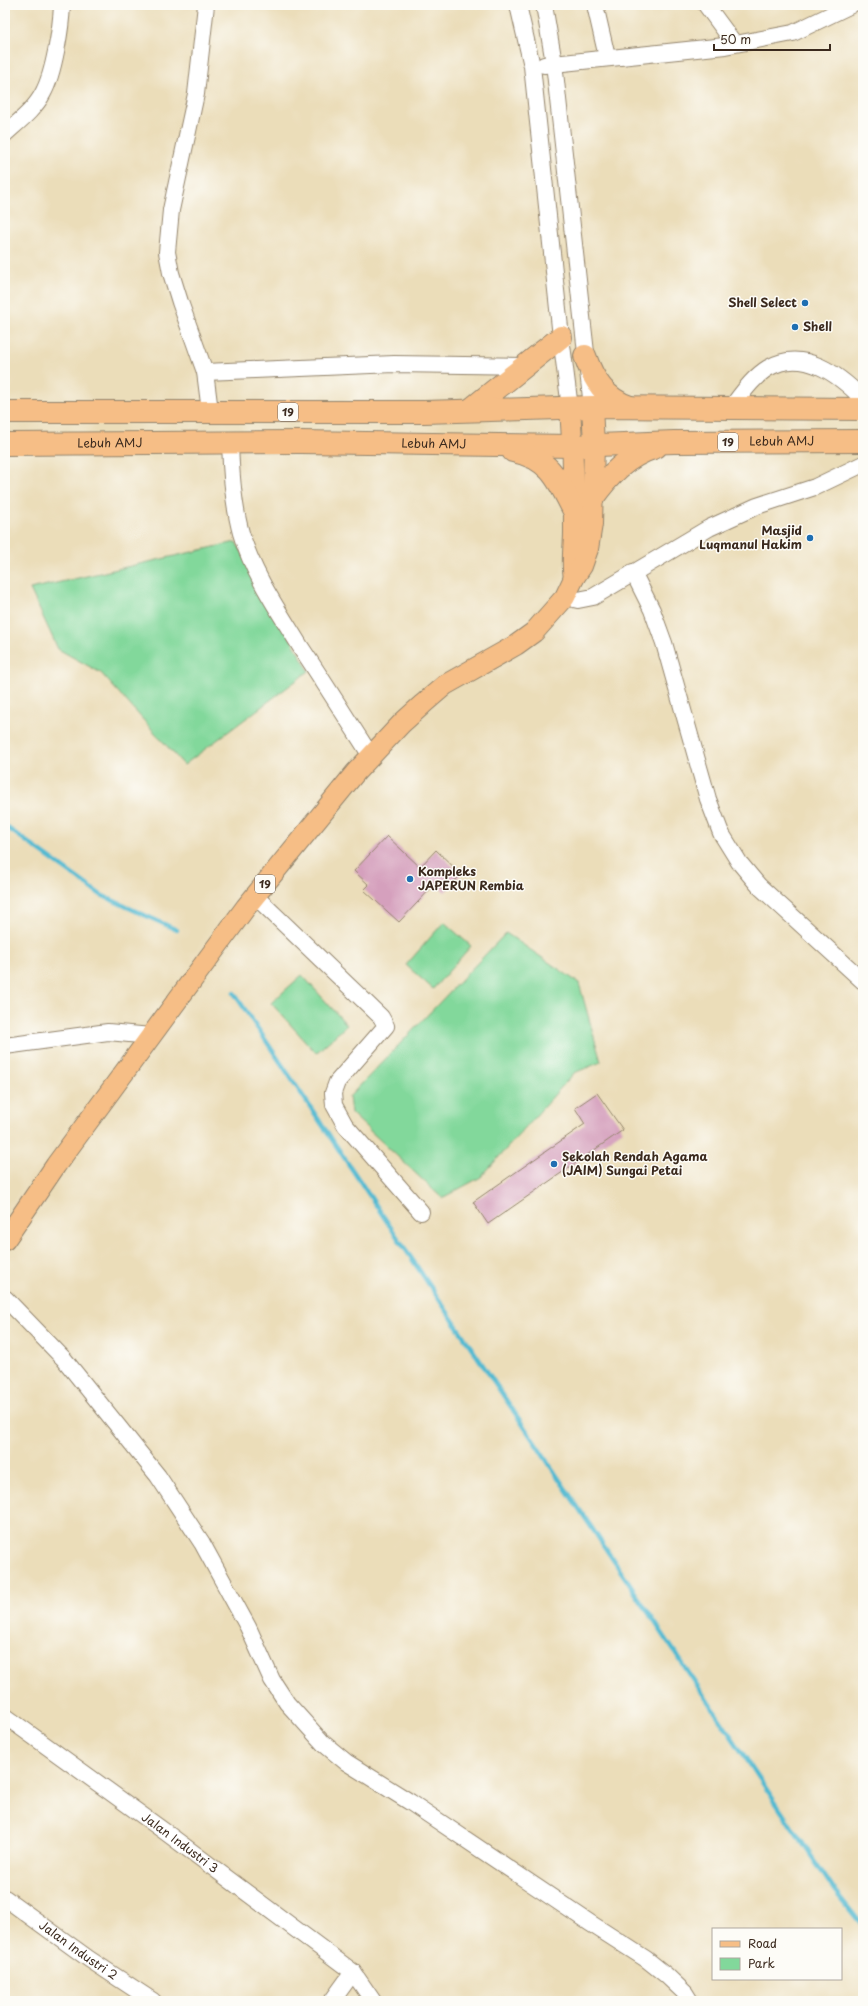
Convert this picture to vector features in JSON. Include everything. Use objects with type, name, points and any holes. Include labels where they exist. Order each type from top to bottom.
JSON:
[{"type":"highway","points":[[470,410],[560,337]]},
{"type":"highway","points":[[585,356],[592,376],[606,394],[628,406],[637,408]]},
{"type":"highway","name":"19","points":[[5,412],[424,412],[570,408],[863,409]]},
{"type":"highway","name":"Lebuh AMJ","points":[[5,444],[230,443],[584,445],[674,442],[863,441]]},
{"type":"highway","points":[[592,499],[603,484],[630,458],[648,450],[674,442]]},
{"type":"highway","points":[[483,445],[516,451],[540,460],[558,478],[573,510]]},
{"type":"main road","name":"19","points":[[5,1240],[56,1165],[255,896],[371,756],[402,723],[445,685],[516,645],[534,632],[565,597],[574,578],[582,566],[588,549],[592,524],[592,499],[584,445],[570,408]]},
{"type":"main road","name":"19","points":[[574,578],[572,559],[573,510],[592,408]]},
{"type":"street","points":[[5,134],[30,110],[43,94],[50,77],[62,5]]},
{"type":"street","points":[[206,5],[196,94],[168,230],[167,252],[180,302],[191,329],[205,372],[210,412]]},
{"type":"street","points":[[518,5],[532,66],[560,337],[570,408]]},
{"type":"street","points":[[544,5],[554,63],[585,356],[592,408]]},
{"type":"street","points":[[595,5],[607,57]]},
{"type":"street","points":[[706,5],[734,43]]},
{"type":"street","points":[[532,66],[607,57],[725,46],[734,43],[793,33],[843,7]]},
{"type":"street","points":[[730,409],[768,368],[788,362],[801,361],[824,367],[834,373],[863,399]]},
{"type":"street","points":[[205,372],[394,364],[524,366]]},
{"type":"street","points":[[230,443],[231,472],[235,504],[241,532],[251,562],[269,597],[371,756]]},
{"type":"street","points":[[565,597],[578,600],[593,597],[709,528],[757,506],[815,487],[863,464]]},
{"type":"street","points":[[634,572],[652,610],[664,643],[708,799],[721,833],[739,862],[759,886],[863,981]]},
{"type":"street","points":[[255,896],[380,1017],[386,1026],[337,1082],[333,1093],[334,1105],[345,1125],[422,1212]]},
{"type":"street","points":[[5,1046],[108,1032],[151,1036]]},
{"type":"street","points":[[5,1298],[64,1359],[158,1476],[202,1543],[248,1627],[272,1680],[305,1724],[346,1762],[410,1802],[646,1959],[671,1980],[690,2001]]},
{"type":"street","name":"Jalan Industri 3","points":[[5,1716],[164,1831],[353,1972],[373,2001]]},
{"type":"street","name":"Jalan Industri 2","points":[[5,1898],[152,2001]]},
{"type":"street","points":[[332,2001],[353,1972]]},
{"type":"green space","points":[[236,542],[309,671],[184,765],[101,673],[58,649],[30,589]]},
{"type":"green space","points":[[444,922],[471,946],[433,989],[406,965]]},
{"type":"green space","points":[[506,933],[579,983],[601,1062],[574,1073],[481,1177],[442,1198],[351,1113],[349,1097]]},
{"type":"green space","points":[[302,975],[347,1025],[316,1053],[271,1003]]},
{"type":"building","name":"Kompleks JAPERUN Rembia","points":[[387,836],[420,867],[436,850],[461,874],[445,892],[435,884],[399,922],[364,890],[369,885],[354,871]]},
{"type":"building","points":[[597,1093],[623,1130],[488,1224],[473,1202],[585,1124],[575,1108]]},
{"type":"waterway","points":[[5,826],[101,895],[177,930]]},
{"type":"waterway","points":[[234,993],[834,1890],[863,1926]]},
{"type":"place","name":"Shell Select","points":[[805,303]]},
{"type":"place","name":"Shell","points":[[795,327]]},
{"type":"place","name":"Masjid Luqmanul Hakim","points":[[810,538]]},
{"type":"place","name":"Kompleks JAPERUN Rembia","points":[[410,879]]},
{"type":"place","name":"Sekolah Rendah Agama (JAIM) Sungai Petai","points":[[554,1164]]}]
